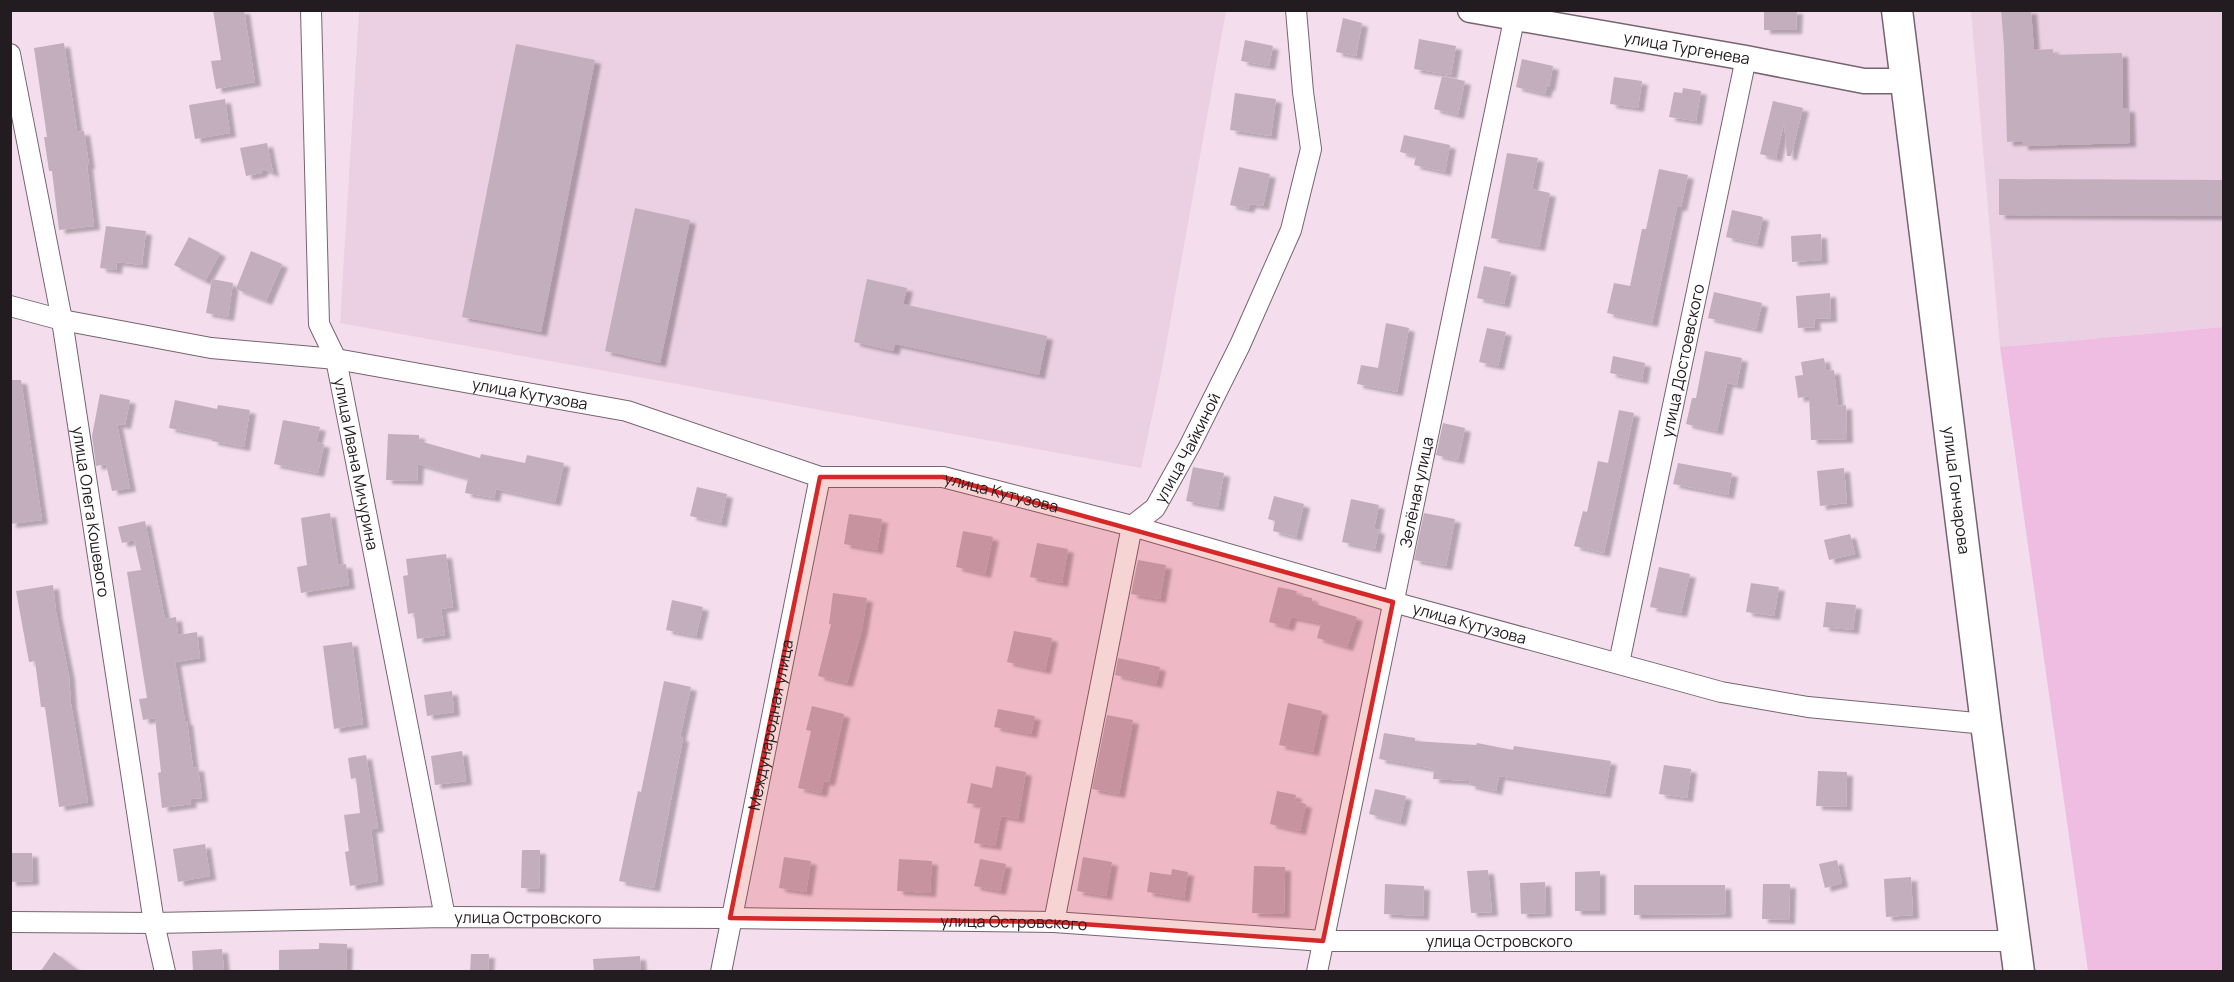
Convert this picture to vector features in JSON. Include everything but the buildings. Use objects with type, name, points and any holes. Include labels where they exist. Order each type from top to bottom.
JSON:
[{"type":"main road","name":"улица Гончарова","points":[[1897,10],[1986,724],[2017,941],[2019,972]]},
{"type":"street","name":"улица Ивана Мичурина","points":[[311,10],[319,324],[336,359],[445,917]]},
{"type":"street","name":"улица Чайкиной","points":[[1132,526],[1155,508],[1189,447],[1240,345],[1291,230],[1311,149],[1303,92],[1296,10]]},
{"type":"street","name":"улица Тургенева","points":[[1470,10],[1516,15],[1864,81],[1905,81]]},
{"type":"street","name":"Зелёная улица","points":[[1317,972],[1516,15]]},
{"type":"street","name":"улица Олега Кошевого","points":[[10,54],[62,320],[154,923],[165,972]]},
{"type":"street","name":"улица Достоевского","points":[[1619,663],[1746,58]]},
{"type":"street","name":"улица Кутузова","points":[[10,306],[62,320],[211,348],[336,359],[627,411],[819,477],[943,477],[1132,526],[1394,602],[1721,692],[1808,707],[1986,724]]},
{"type":"street","name":"Международная улица","points":[[721,972],[819,477]]},
{"type":"street","points":[[1054,921],[1132,526]]},
{"type":"street","name":"улица Островского","points":[[10,922],[154,923],[445,917],[1054,921],[1323,941],[2017,941]]},
{"type":"highlighted area","points":[[820,477],[943,477],[1393,602],[1323,941],[1054,922],[730,918]]},
{"type":"shaded area","points":[[359,11],[1226,11],[1161,374],[1141,468],[340,323]]},
{"type":"shaded area","points":[[1971,11],[2223,11],[2223,327],[2000,347]]},
{"type":"shaded area","points":[[2223,327],[2223,971],[2088,971],[2000,347]]}]
